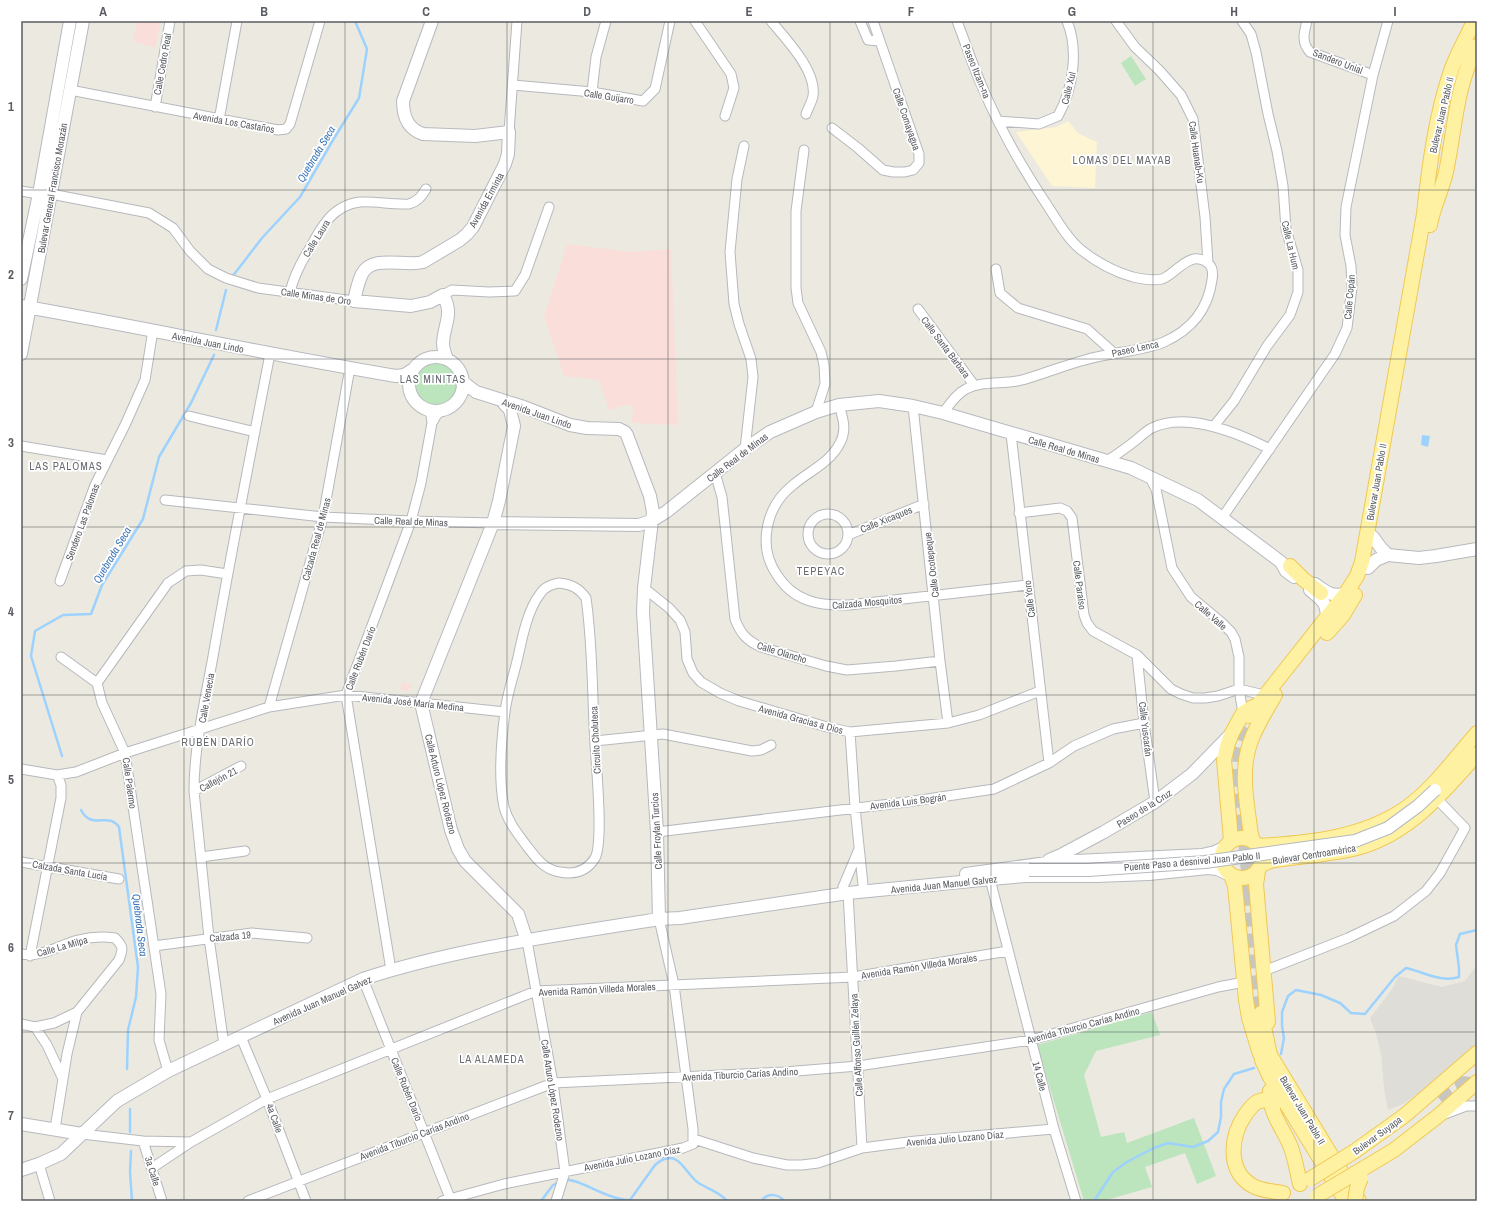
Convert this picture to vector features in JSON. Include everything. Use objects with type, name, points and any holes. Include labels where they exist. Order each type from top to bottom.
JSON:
[{"type":"main road","name":"Bulevar Juan Pablo II","points":[[1265,700],[1294,673],[1342,614],[1362,583],[1368,568],[1428,215],[1429,171],[1446,86],[1453,66],[1476,21]]},
{"type":"main road","name":"Bulevar Juan Pablo II","points":[[1265,700],[1327,622],[1357,576],[1362,562],[1428,215],[1451,84],[1456,67],[1477,26]]},
{"type":"main road","name":"Bulevar Juan Pablo II","points":[[1428,215],[1445,173],[1461,87],[1470,59],[1477,46]]},
{"type":"main road","points":[[1285,564],[1321,593]]},
{"type":"main road","points":[[1294,673],[1296,664],[1327,622]]},
{"type":"main road","points":[[1265,700],[1246,714],[1232,733],[1228,743],[1224,760],[1228,844],[1221,859],[1222,864],[1235,886],[1249,1018],[1266,1057]]},
{"type":"main road","points":[[1265,700],[1251,739],[1245,767],[1245,782],[1250,827],[1261,852],[1262,858],[1256,884],[1264,971],[1266,1057]]},
{"type":"main road","name":"Bulevar Centroamérica","points":[[1260,868],[1270,861],[1358,848],[1399,829],[1412,821],[1436,795],[1477,733]]},
{"type":"main road","name":"Bulevar Centroamérica","points":[[1256,843],[1285,844],[1356,833],[1375,825],[1407,807],[1418,797],[1477,754]]},
{"type":"main road","points":[[1228,844],[1242,837],[1256,843]]},
{"type":"main road","points":[[1229,874],[1242,879],[1254,875],[1260,868]]},
{"type":"main road","name":"Bulevar Juan Pablo II","points":[[1258,1013],[1270,1077],[1346,1201]]},
{"type":"main road","name":"Bulevar Suyapa","points":[[1266,1201],[1305,1182],[1355,1151],[1404,1116],[1477,1053]]},
{"type":"main road","name":"Bulevar Juan Pablo II","points":[[1266,1057],[1359,1201]]},
{"type":"main road","points":[[1270,1077],[1270,1099],[1272,1110],[1292,1150],[1305,1182]]},
{"type":"main road","name":"Bulevar Suyapa","points":[[1313,1198],[1362,1173],[1378,1159],[1394,1150],[1438,1116],[1477,1082]]},
{"type":"main road","points":[[1369,1141],[1377,1142],[1387,1137],[1438,1097]]},
{"type":"main road","points":[[1283,1193],[1261,1190],[1245,1181],[1237,1170],[1233,1144],[1240,1122],[1253,1105],[1257,1102],[1270,1099],[1284,1101]]},
{"type":"main road","points":[[1355,1201],[1357,1188],[1362,1173]]},
{"type":"street","name":"Bulevar General Francisco Morazán","points":[[21,354],[26,325],[25,307],[32,293],[70,21]]},
{"type":"street","name":"Bulevar General Francisco Morazán","points":[[21,280],[45,194],[70,90],[83,21]]},
{"type":"street","name":"Calle Cedro Real","points":[[155,107],[170,21]]},
{"type":"street","points":[[219,120],[237,21]]},
{"type":"street","name":"Avenida Los Castaños","points":[[70,90],[219,120],[278,130],[286,129],[290,124],[320,21]]},
{"type":"street","points":[[432,21],[403,101],[405,119],[410,127],[416,132],[431,135],[475,136],[509,132]]},
{"type":"street","name":"Avenida Erminta","points":[[354,301],[362,274],[366,268],[371,265],[384,263],[416,264],[423,262],[467,234],[478,218],[506,164],[508,154],[517,21]]},
{"type":"street","points":[[592,92],[596,57],[606,21]]},
{"type":"street","name":"Calle Guijarro","points":[[513,85],[592,92],[643,101],[654,89],[670,21]]},
{"type":"street","points":[[695,21],[730,74],[734,88],[725,116]]},
{"type":"street","points":[[771,21],[806,66],[811,79],[813,95],[806,114]]},
{"type":"street","points":[[860,21],[868,40],[880,41]]},
{"type":"street","name":"Calle Comayagua","points":[[832,128],[883,170],[905,172],[913,170],[919,164],[919,154],[873,21]]},
{"type":"street","name":"Paseo Itzam-na","points":[[957,21],[981,84],[998,121]]},
{"type":"street","name":"Calle Xul","points":[[998,121],[1039,124],[1058,116],[1066,102],[1073,73],[1072,33],[1067,21]]},
{"type":"street","name":"Calle Huanab-Ku","points":[[1116,21],[1135,47],[1159,70],[1181,95],[1193,119],[1205,216],[1208,263]]},
{"type":"street","name":"Calle La Hum","points":[[1214,426],[1234,401],[1267,346],[1290,315],[1298,292],[1298,270],[1286,229],[1277,151],[1256,52],[1251,34],[1242,21]]},
{"type":"street","name":"Sandero Unial","points":[[1307,21],[1303,39],[1305,46],[1310,52],[1373,75]]},
{"type":"street","name":"Calle Copán","points":[[1222,518],[1335,354],[1347,328],[1352,276],[1345,235],[1345,217],[1350,185],[1373,75],[1388,21]]},
{"type":"street","points":[[998,121],[1035,187],[1068,236],[1080,249],[1122,273],[1152,280],[1163,278],[1190,260],[1208,263]]},
{"type":"street","points":[[744,146],[737,179],[730,252],[734,304],[751,359],[753,377],[745,449]]},
{"type":"street","points":[[804,150],[796,211],[796,288],[798,303],[821,352],[824,365],[825,384],[816,412]]},
{"type":"street","name":"Calle Laura","points":[[290,292],[297,269],[322,225],[334,212],[350,204],[360,202],[409,204],[420,198],[426,189]]},
{"type":"street","name":"Calle Minas de Oro","points":[[21,191],[149,213],[173,228],[190,251],[208,269],[226,278],[258,288],[354,301],[411,306],[430,302],[452,290],[489,292],[515,291],[525,275],[549,207]]},
{"type":"street","name":"Paseo Lenca","points":[[944,413],[957,395],[974,386],[1018,381],[1086,359],[1162,343],[1179,333],[1198,317],[1207,302],[1212,282],[1212,268],[1208,263]]},
{"type":"street","points":[[996,269],[1000,293],[1018,308],[1086,329],[1114,353]]},
{"type":"street","points":[[32,293],[34,301],[47,311]]},
{"type":"street","points":[[431,357],[438,351],[443,343],[447,324],[449,305],[443,295]]},
{"type":"street","name":"Avenida Juan Lindo","points":[[25,307],[153,330],[270,354],[396,376]]},
{"type":"street","name":"Calle Santa Bárbara","points":[[918,309],[974,386]]},
{"type":"street","points":[[26,325],[31,317],[47,311]]},
{"type":"street","name":"Sendero Las Palomas","points":[[60,581],[95,485],[126,423],[145,380],[153,330]]},
{"type":"street","points":[[443,343],[446,359]]},
{"type":"street","name":"Calle Venecia","points":[[224,1045],[209,938],[194,791],[194,775],[200,729],[227,574],[270,354]]},
{"type":"street","points":[[396,376],[404,375],[412,370],[420,361],[439,356],[453,362],[458,368],[463,382],[460,396]]},
{"type":"street","name":"Calzada Real de Minas","points":[[269,707],[323,517],[350,368]]},
{"type":"street","points":[[412,370],[409,379],[411,395],[415,402],[428,410],[441,410],[452,405],[460,396],[468,392],[476,392]]},
{"type":"street","points":[[396,376],[403,380],[409,388]]},
{"type":"street","name":"Avenida Juan Lindo","points":[[463,382],[476,392],[535,411],[570,425],[587,428],[620,429],[625,432],[628,435],[650,496],[654,512],[653,520]]},
{"type":"street","points":[[501,400],[510,410],[514,426]]},
{"type":"street","name":"Calle Real de Minas","points":[[165,500],[323,517],[411,521],[639,525],[653,520],[666,512],[745,449],[770,432],[816,412],[840,405],[879,401],[913,406],[944,413],[1011,434],[1131,468],[1198,500],[1328,594],[1338,596],[1346,592]]},
{"type":"street","name":"Calzada Mosquitos","points":[[840,405],[844,424],[844,434],[840,444],[824,463],[792,485],[776,504],[770,515],[766,538],[770,561],[774,572],[780,580],[795,593],[814,603],[828,605],[849,605],[1028,585]]},
{"type":"street","name":"Calle Ocotepeque","points":[[913,406],[948,724]]},
{"type":"street","name":"Calle Rubén Darío","points":[[391,970],[346,695],[411,521],[421,484],[432,422],[431,415],[428,410]]},
{"type":"street","name":"Calle Rubén Darío","points":[[432,422],[441,410]]},
{"type":"street","points":[[421,703],[493,523],[499,501],[514,426],[519,414],[525,411],[535,411]]},
{"type":"street","points":[[189,416],[255,432]]},
{"type":"street","points":[[1107,461],[1152,428],[1170,423],[1184,422],[1214,426],[1232,432],[1270,449]]},
{"type":"street","name":"Calle Yoro","points":[[1011,434],[1040,691],[1050,763]]},
{"type":"street","points":[[21,446],[107,460]]},
{"type":"street","name":"Calle Olancho","points":[[715,473],[722,497],[735,619],[738,628],[752,643],[826,666],[847,670],[940,661]]},
{"type":"street","name":"Calle Valle","points":[[1149,476],[1156,489],[1172,568],[1191,597],[1221,622],[1231,632],[1235,639],[1239,657],[1239,690],[1246,714]]},
{"type":"street","points":[[650,496],[654,501],[660,504],[678,501]]},
{"type":"street","name":"Calle Xicaques","points":[[848,535],[924,504]]},
{"type":"street","name":"Calle Paraíso","points":[[1019,513],[1060,508],[1067,511],[1072,518],[1084,615],[1087,623],[1093,631],[1137,656],[1171,689],[1181,694],[1193,698],[1218,696],[1239,690],[1265,700]]},
{"type":"street","name":"Calle Xicaques","points":[[829,514],[841,519],[845,524],[848,535],[846,543],[842,548],[830,554],[818,552],[810,542],[808,536],[809,529],[816,518],[829,514]]},
{"type":"street","name":"Calle Froylan Turcios","points":[[653,520],[644,588],[643,612],[657,832],[659,919],[674,986],[694,1139]]},
{"type":"street","points":[[1373,537],[1380,548],[1388,555]]},
{"type":"street","points":[[1368,568],[1376,560],[1388,555],[1419,558],[1477,549]]},
{"type":"street","name":"Calle Real de Minas","points":[[1285,564],[1286,570],[1322,600],[1327,607],[1327,622]]},
{"type":"street","points":[[61,657],[97,683],[168,583],[186,571],[201,570],[227,574]]},
{"type":"street","name":"Circuito Choluteca","points":[[558,583],[568,583],[582,593],[586,598],[595,741],[599,846],[596,856],[591,864],[584,870],[566,874],[555,872],[546,868],[537,860],[512,826],[505,808],[501,784],[501,759],[505,712],[520,646],[532,608],[540,593],[549,586],[558,583]]},
{"type":"street","name":"Avenida Gracias a Dios","points":[[644,588],[680,620],[685,632],[687,659],[693,673],[701,682],[738,701],[827,727],[850,732],[948,724],[979,715],[1040,691]]},
{"type":"street","name":"Calle Yuscarán","points":[[1137,656],[1144,723],[1155,802]]},
{"type":"street","name":"Calle Palermo","points":[[97,683],[102,703],[125,752],[161,994],[159,1040],[168,1071]]},
{"type":"street","name":"Avenida José María Medina","points":[[21,769],[57,775],[76,772],[125,752],[269,707],[346,695],[505,712]]},
{"type":"street","name":"Calle Arturo López Rodezno","points":[[421,703],[451,830],[458,849],[465,861],[518,914],[527,941],[553,1083],[563,1178],[556,1201]]},
{"type":"street","name":"Avenida Luis Bográn","points":[[657,832],[994,789],[1050,763],[1074,746],[1094,737],[1113,729],[1144,723]]},
{"type":"street","name":"Calle Alfonso Guillén Zelaya","points":[[850,732],[855,807],[863,885]]},
{"type":"street","name":"Paseo de la Cruz","points":[[1041,863],[1061,855],[1155,802],[1192,774],[1232,733]]},
{"type":"street","points":[[595,741],[663,734],[752,751],[760,750],[771,745]]},
{"type":"street","name":"Callejón 21","points":[[194,791],[241,766]]},
{"type":"street","name":"Calle La Milpa","points":[[55,1129],[67,1054],[77,1012],[120,960],[123,950],[121,944],[115,938],[93,937],[77,940],[48,952],[25,955],[62,798],[61,786],[57,775]]},
{"type":"street","points":[[1264,971],[1348,938],[1394,916],[1426,891],[1440,873],[1465,828],[1436,795]]},
{"type":"street","name":"Puente Paso a desnivel Juan Pablo II","points":[[1007,873],[1029,870],[1088,870],[1205,862],[1355,841],[1388,828],[1436,795]]},
{"type":"street","name":"Avenida Juan Manuel Galvez","points":[[21,1170],[62,1154],[117,1101],[168,1071],[363,980],[391,970],[440,958],[527,941],[659,919],[680,918],[846,890],[990,879],[1041,863],[1202,855],[1215,852],[1228,844]]},
{"type":"street","name":"Calle Alfonso Guillén Zelaya","points":[[860,846],[846,890],[853,977],[862,1148]]},
{"type":"street","points":[[201,858],[245,851]]},
{"type":"street","name":"Calzada Santa Lucía","points":[[21,862],[119,879]]},
{"type":"street","name":"Avenida Juan Manuel Galvez","points":[[846,890],[863,885],[1007,873],[1026,876],[1096,876],[1217,868],[1229,874]]},
{"type":"street","name":"14 Calle","points":[[990,879],[1030,1040],[1054,1129],[1076,1201]]},
{"type":"street","name":"Calzada 19","points":[[154,946],[252,933],[307,938]]},
{"type":"street","name":"Avenida Ramón Villeda Morales","points":[[152,1168],[191,1142],[267,1099],[536,991],[853,977],[1008,950]]},
{"type":"street","name":"Calle Rubén Darío","points":[[363,980],[424,1132],[446,1200]]},
{"type":"street","name":"Avenida Tiburcio Carías Andino","points":[[248,1201],[553,1083],[784,1072],[858,1066],[1030,1040],[1218,987],[1244,982]]},
{"type":"street","points":[[21,1024],[35,1027],[54,1023],[77,1012]]},
{"type":"street","points":[[35,1027],[47,1044],[63,1080]]},
{"type":"street","name":"4a Calle","points":[[241,1037],[267,1099],[306,1201]]},
{"type":"street","points":[[1438,1116],[1466,1106],[1477,1106]]},
{"type":"street","points":[[21,1124],[82,1134],[143,1141],[191,1142]]},
{"type":"street","name":"Avenida Julio Lozano Díaz","points":[[446,1200],[504,1184],[563,1178],[684,1148],[693,1144],[694,1139],[753,1158],[787,1165],[802,1165],[818,1163],[862,1148],[916,1141],[1054,1129]]},
{"type":"street","name":"3a Calle","points":[[143,1141],[162,1201]]},
{"type":"street","points":[[39,1164],[50,1201]]},
{"type":"shaded area","points":[[137,21],[161,21],[155,48],[133,41]]},
{"type":"shaded area","points":[[1068,121],[1079,134],[1097,142],[1095,188],[1052,186],[1016,132],[1056,127]]},
{"type":"shaded area","points":[[567,244],[631,252],[671,249],[678,425],[632,423],[633,406],[626,405],[609,410],[599,380],[564,376],[544,317]]},
{"type":"shaded area","points":[[402,682],[412,685],[406,692],[400,689]]},
{"type":"shaded area","points":[[1477,965],[1477,1045],[1433,1083],[1403,1104],[1388,1110],[1384,1088],[1381,1054],[1370,1018],[1392,989],[1399,976],[1442,987],[1465,981]]},
{"type":"green space","points":[[1131,56],[1146,79],[1135,86],[1121,63]]},
{"type":"green space","points":[[436,362],[448,366],[454,372],[458,384],[454,396],[448,402],[436,406],[424,402],[418,396],[414,384],[418,372],[424,366]]},
{"type":"green space","points":[[1152,1012],[1160,1035],[1096,1051],[1084,1075],[1101,1137],[1124,1132],[1127,1143],[1194,1118],[1216,1176],[1197,1184],[1185,1153],[1145,1167],[1152,1187],[1103,1201],[1084,1201],[1037,1045]]},
{"type":"water","points":[[1422,435],[1430,436],[1428,447],[1421,445]]},
{"type":"waterway","name":"Quebrada Seca","points":[[232,277],[262,238],[300,197],[359,98],[367,49],[355,21]]},
{"type":"waterway","points":[[216,330],[226,290]]},
{"type":"waterway","name":"Quebrada Seca","points":[[62,756],[31,656],[35,631],[63,615],[91,614],[102,585],[143,519],[159,457],[191,403],[214,355]]},
{"type":"waterway","name":"Quebrada Seca","points":[[81,810],[85,816],[90,819],[110,821],[119,827],[138,967],[136,997],[128,1030],[127,1069]]},
{"type":"waterway","points":[[1281,1054],[1284,1038],[1282,1012],[1288,996],[1296,990],[1321,995],[1340,1003],[1351,1013],[1365,1014],[1395,977],[1406,968],[1439,978],[1446,979],[1459,977],[1456,945],[1460,934],[1477,930]]},
{"type":"waterway","points":[[1094,1201],[1113,1172],[1140,1155],[1168,1143],[1193,1147],[1208,1141],[1218,1132],[1224,1089],[1234,1074],[1254,1068]]},
{"type":"waterway","name":"Quebrada Seca","points":[[130,1109],[130,1132]]},
{"type":"waterway","name":"Quebrada Seca","points":[[131,1151],[130,1172],[132,1201]]},
{"type":"waterway","points":[[565,1180],[577,1182],[613,1197],[630,1200],[655,1165],[663,1159],[670,1158],[681,1164],[700,1184],[718,1193],[727,1201]]},
{"type":"waterway","points":[[541,1201],[553,1185],[559,1182]]},
{"type":"waterway","points":[[764,1201],[763,1199],[765,1197],[771,1195],[777,1196],[784,1201]]},
{"type":"tunnel","points":[[1240,783],[1239,761],[1242,743],[1245,735],[1263,709]]},
{"type":"tunnel","points":[[1233,773],[1238,832]]},
{"type":"tunnel","points":[[1243,820],[1251,903]]},
{"type":"tunnel","points":[[1244,892],[1256,1013]]},
{"type":"tunnel","points":[[1438,1097],[1456,1084],[1465,1083],[1477,1087]]},
{"type":"district","name":"LOMAS DEL MAYAB","points":[[1122,160]]},
{"type":"district","name":"LAS MINITAS","points":[[433,379]]},
{"type":"district","name":"LAS PALOMAS","points":[[66,466]]},
{"type":"district","name":"TEPEYAC","points":[[821,571]]},
{"type":"district","name":"RUBÉN DARÍO","points":[[218,742]]},
{"type":"district","name":"LA ALAMEDA","points":[[492,1059]]}]
